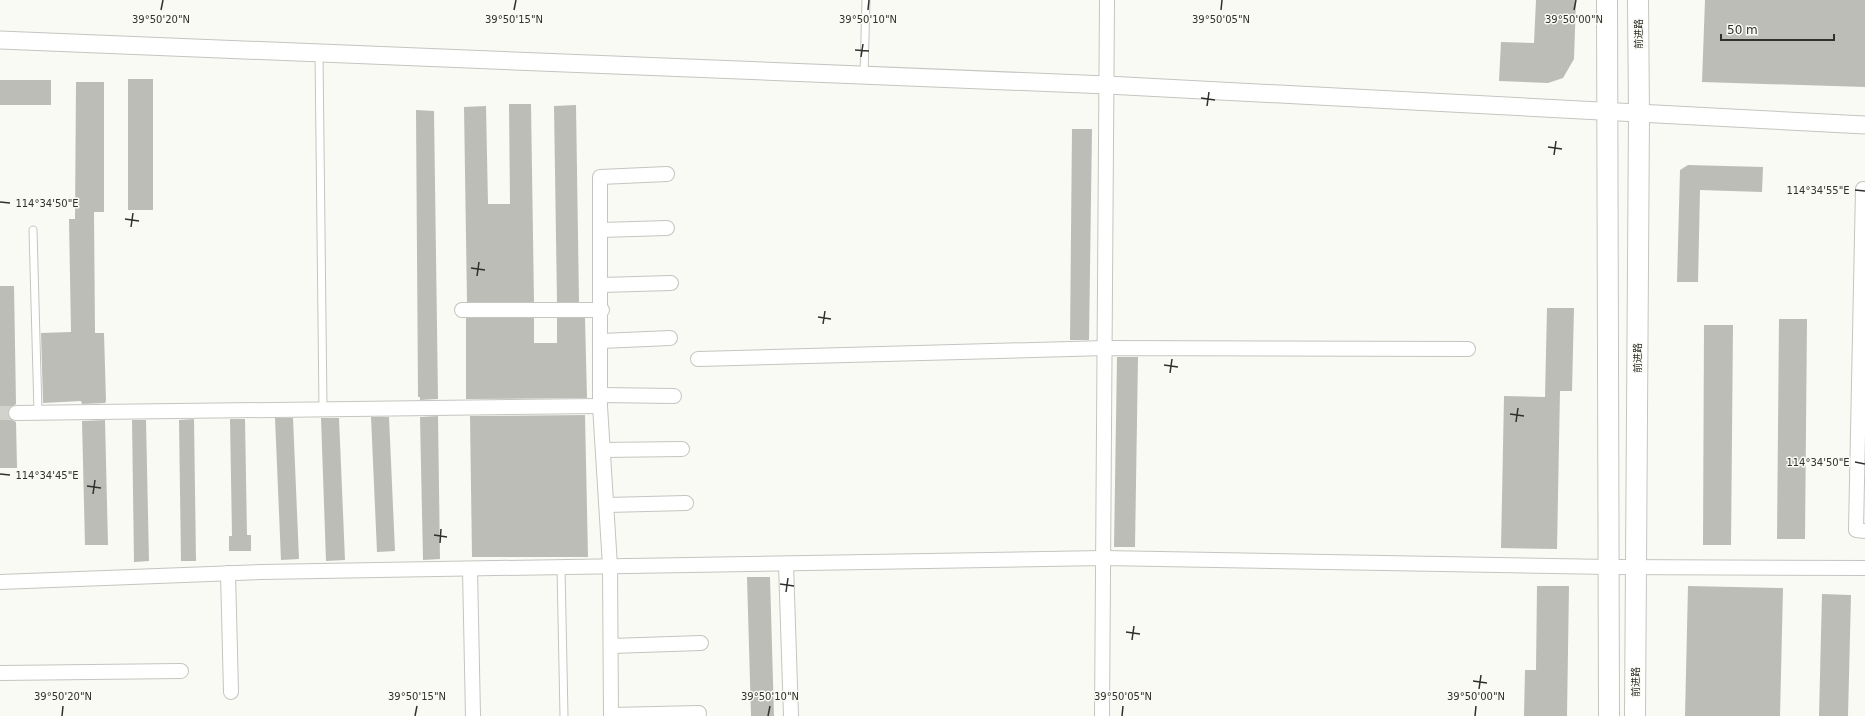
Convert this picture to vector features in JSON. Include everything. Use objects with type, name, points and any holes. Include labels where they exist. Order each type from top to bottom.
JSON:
[{"type":"main road","points":[[1607,0],[1606,112],[1609,716]]},
{"type":"main road","name":"前进路","points":[[1635,716],[1639,114],[1638,0]]},
{"type":"street","points":[[1102,716],[1106,348],[1107,0]]},
{"type":"street","points":[[0,40],[1107,85],[1865,125]]},
{"type":"street","points":[[667,174],[600,177],[602,310],[600,400],[610,566],[612,715],[699,713]]},
{"type":"street","points":[[1865,189],[1863,189],[1862,367],[1856,530],[1865,531]]},
{"type":"street","points":[[601,230],[667,228]]},
{"type":"street","points":[[601,285],[671,283]]},
{"type":"street","points":[[462,310],[602,310]]},
{"type":"street","points":[[601,341],[670,338]]},
{"type":"street","points":[[698,359],[1106,348],[1468,349]]},
{"type":"street","points":[[16,413],[322,409],[600,400],[674,396]]},
{"type":"street","points":[[603,450],[682,450]]},
{"type":"street","points":[[607,505],[686,504]]},
{"type":"street","points":[[0,582],[228,573],[1103,558],[1609,568],[1865,568]]},
{"type":"street","points":[[786,564],[791,716]]},
{"type":"street","points":[[470,569],[473,716]]},
{"type":"street","points":[[228,573],[231,692]]},
{"type":"street","points":[[611,646],[701,643]]},
{"type":"street","points":[[0,673],[182,671]]},
{"type":"lane","points":[[864,75],[866,0]]},
{"type":"lane","points":[[319,53],[322,409]]},
{"type":"lane","points":[[33,230],[38,412]]},
{"type":"lane","points":[[561,567],[564,716]]},
{"type":"building","points":[[1536,0],[1576,0],[1574,59],[1563,78],[1548,83],[1499,81],[1501,42],[1534,43]]},
{"type":"building","points":[[1705,0],[1865,0],[1865,87],[1702,82]]},
{"type":"building","points":[[128,79],[153,79],[153,210],[128,210]]},
{"type":"building","points":[[0,80],[51,80],[51,105],[0,105]]},
{"type":"building","points":[[76,82],[104,82],[104,212],[94,212],[95,333],[104,333],[106,401],[105,403],[82,404],[81,401],[43,403],[41,333],[71,332],[69,219],[75,219]]},
{"type":"building","points":[[509,104],[531,104],[534,302],[467,302],[464,107],[486,106],[488,204],[510,204]]},
{"type":"building","points":[[576,105],[579,302],[557,302],[554,106]]},
{"type":"building","points":[[416,110],[434,111],[438,399],[420,400],[420,397],[418,397]]},
{"type":"building","points":[[1072,129],[1092,129],[1089,340],[1070,340]]},
{"type":"building","points":[[1688,165],[1763,167],[1762,192],[1700,190],[1698,282],[1677,282],[1680,170]]},
{"type":"building","points":[[0,286],[14,286],[16,404],[9,409],[8,413],[12,420],[16,422],[17,468],[0,468]]},
{"type":"building","points":[[1547,308],[1574,308],[1572,391],[1560,391],[1557,549],[1501,548],[1504,396],[1545,397]]},
{"type":"building","points":[[466,318],[534,318],[534,343],[557,343],[557,318],[585,318],[587,398],[466,399]]},
{"type":"building","points":[[1779,319],[1807,319],[1805,539],[1777,539]]},
{"type":"building","points":[[1704,325],[1733,325],[1731,545],[1703,545]]},
{"type":"building","points":[[1117,357],[1138,357],[1135,547],[1114,547]]},
{"type":"building","points":[[585,415],[588,557],[472,557],[470,416]]},
{"type":"building","points":[[438,416],[440,559],[423,560],[420,417]]},
{"type":"building","points":[[371,417],[389,417],[395,551],[377,552]]},
{"type":"building","points":[[275,418],[293,418],[299,559],[281,560]]},
{"type":"building","points":[[321,418],[339,418],[345,560],[326,561]]},
{"type":"building","points":[[194,419],[196,561],[181,561],[179,420]]},
{"type":"building","points":[[230,419],[245,419],[247,535],[251,535],[251,551],[229,551],[229,536],[232,536]]},
{"type":"building","points":[[105,420],[108,545],[85,545],[82,421]]},
{"type":"building","points":[[132,420],[146,420],[149,561],[134,562]]},
{"type":"building","points":[[747,577],[770,577],[774,716],[751,716]]},
{"type":"building","points":[[1537,586],[1569,586],[1567,716],[1524,716],[1525,670],[1536,670]]},
{"type":"building","points":[[1688,586],[1783,588],[1780,716],[1685,716]]},
{"type":"building","points":[[1822,594],[1851,595],[1848,716],[1819,716]]},
{"type":"tunnel","points":[[0,413],[16,413]]}]
